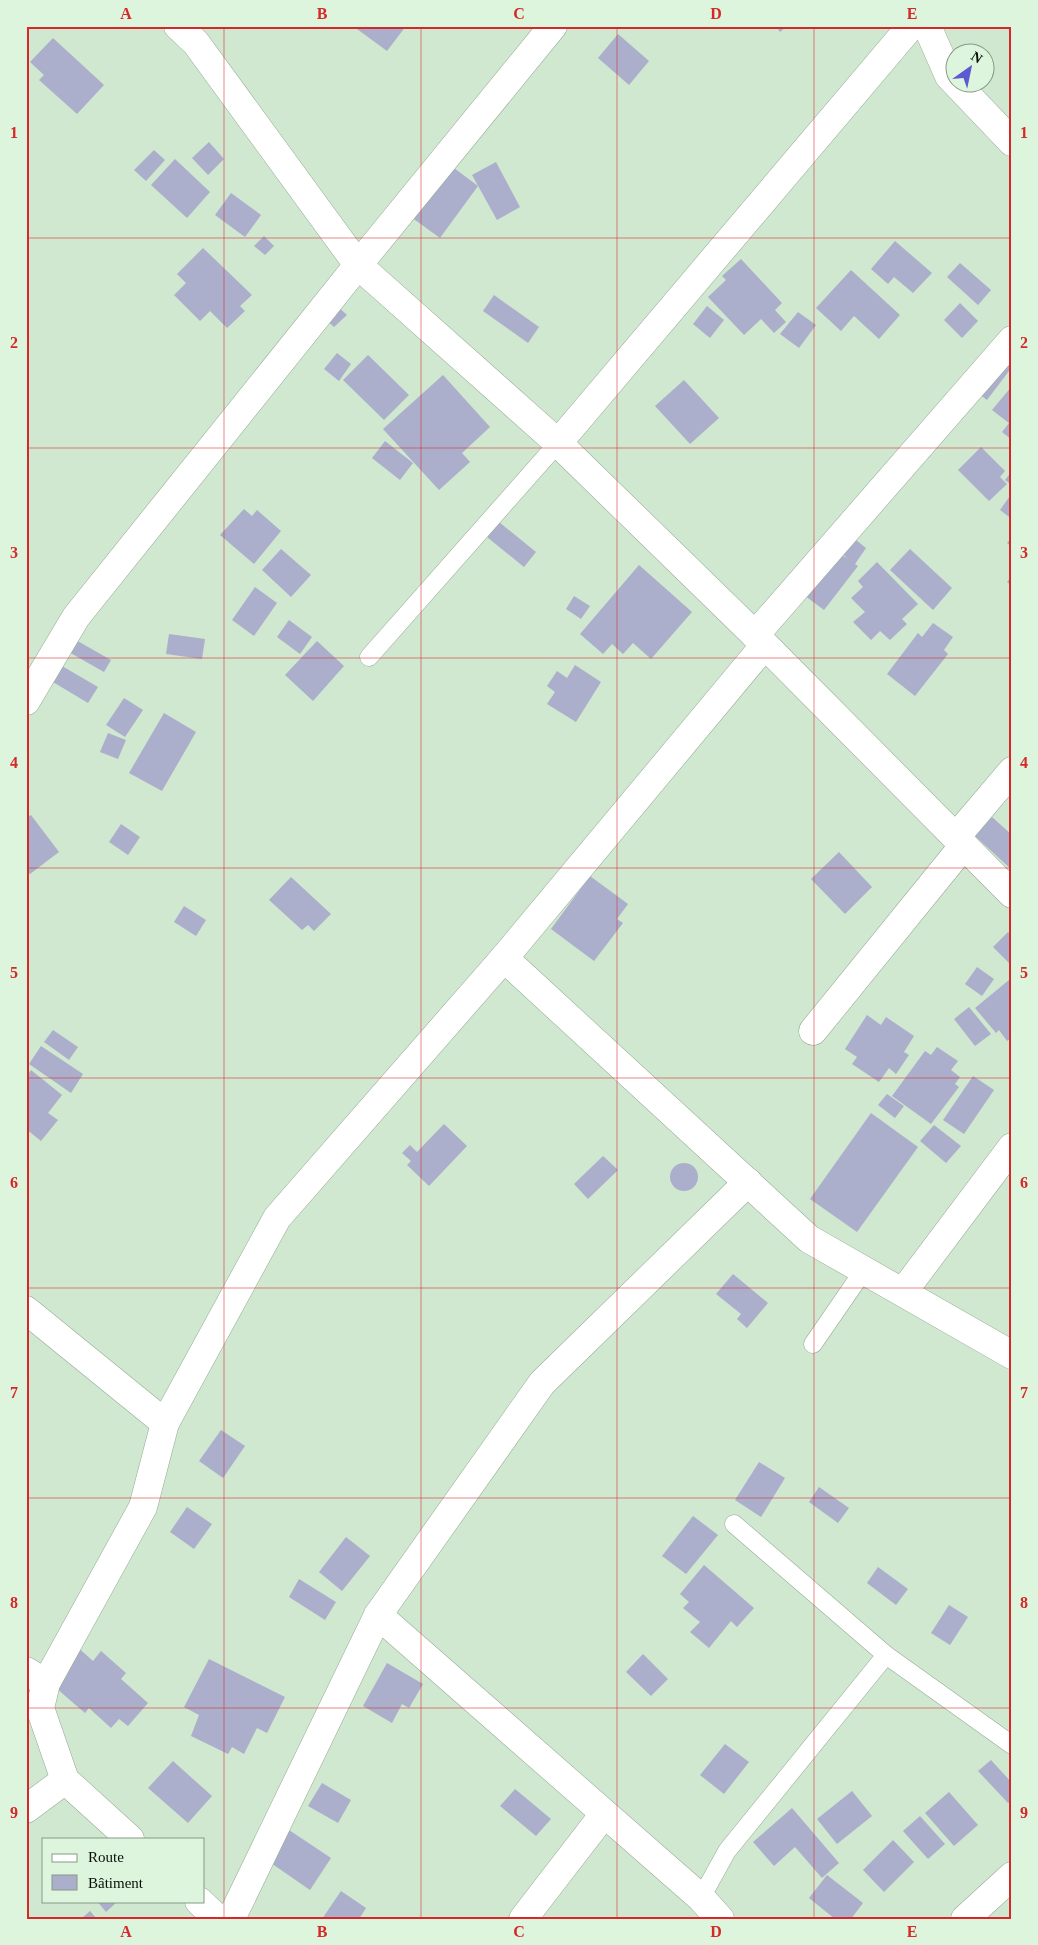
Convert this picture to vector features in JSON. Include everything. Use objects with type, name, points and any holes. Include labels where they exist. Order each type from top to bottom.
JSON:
[{"type":"street","points":[[26,701],[76,616],[553,26]]},
{"type":"street","points":[[558,443],[911,26]]},
{"type":"street","points":[[927,26],[949,76],[1012,142]]},
{"type":"street","points":[[179,27],[196,44],[358,265],[558,443],[1012,894]]},
{"type":"street","points":[[129,1838],[65,1780],[40,1708],[36,1677],[142,1508],[165,1423],[277,1218],[504,958],[759,641],[1012,340]]},
{"type":"street","points":[[813,1031],[1012,771]]},
{"type":"street","points":[[504,958],[809,1239],[1012,1355]]},
{"type":"street","points":[[903,1292],[1012,1146]]},
{"type":"street","points":[[231,1919],[378,1615],[542,1383],[748,1182]]},
{"type":"street","points":[[26,1310],[165,1423]]},
{"type":"street","points":[[378,1615],[701,1898],[720,1919]]},
{"type":"street","points":[[26,1809],[65,1780]]},
{"type":"street","points":[[523,1919],[604,1814]]},
{"type":"street","points":[[966,1919],[1012,1876]]},
{"type":"street","points":[[200,1902],[218,1919]]},
{"type":"lane","points":[[369,657],[558,443]]},
{"type":"lane","points":[[813,1344],[864,1270]]},
{"type":"lane","points":[[734,1524],[886,1655],[1012,1745]]},
{"type":"lane","points":[[701,1898],[726,1851],[886,1655]]},
{"type":"building","points":[[359,26],[406,26],[387,51],[357,29]]},
{"type":"building","points":[[776,26],[787,26],[780,32]]},
{"type":"building","points":[[618,34],[649,61],[629,85],[598,58]]},
{"type":"building","points":[[53,38],[104,85],[77,114],[39,80],[44,75],[30,62]]},
{"type":"building","points":[[209,142],[224,159],[208,175],[192,158]]},
{"type":"building","points":[[154,150],[165,160],[146,181],[134,170]]},
{"type":"building","points":[[175,159],[210,192],[187,218],[151,185]]},
{"type":"building","points":[[496,162],[520,207],[497,220],[472,175]]},
{"type":"building","points":[[450,165],[478,186],[440,238],[411,217]]},
{"type":"building","points":[[231,193],[261,215],[245,237],[215,215]]},
{"type":"building","points":[[264,236],[274,246],[265,255],[254,246]]},
{"type":"building","points":[[895,241],[932,273],[913,293],[894,277],[888,284],[871,269]]},
{"type":"building","points":[[203,248],[252,295],[240,306],[245,311],[227,328],[210,311],[200,321],[174,295],[186,283],[177,274]]},
{"type":"building","points":[[741,259],[782,303],[775,310],[786,322],[774,333],[761,319],[744,335],[708,297],[726,280],[722,276]]},
{"type":"building","points":[[960,263],[991,290],[978,305],[947,277]]},
{"type":"building","points":[[851,270],[900,315],[879,339],[854,316],[841,331],[816,308]]},
{"type":"building","points":[[494,295],[539,327],[528,343],[483,311]]},
{"type":"building","points":[[334,303],[347,315],[334,327],[321,315]]},
{"type":"building","points":[[960,303],[978,321],[962,338],[944,320]]},
{"type":"building","points":[[707,306],[724,320],[710,338],[693,324]]},
{"type":"building","points":[[798,312],[816,325],[799,348],[780,334]]},
{"type":"building","points":[[337,353],[351,364],[339,381],[324,369]]},
{"type":"building","points":[[368,355],[409,395],[384,420],[343,380]]},
{"type":"building","points":[[1012,361],[1012,367],[987,400],[965,383]]},
{"type":"building","points":[[443,375],[490,427],[462,453],[470,462],[439,490],[383,429]]},
{"type":"building","points":[[684,380],[719,418],[690,444],[655,406]]},
{"type":"building","points":[[1012,386],[1012,440],[1002,432],[1009,423],[992,410]]},
{"type":"building","points":[[385,441],[413,463],[400,480],[372,458]]},
{"type":"building","points":[[981,447],[1005,471],[1000,477],[1007,484],[989,501],[958,470]]},
{"type":"building","points":[[1012,471],[1012,485],[1005,480]]},
{"type":"building","points":[[1012,493],[1012,519],[1000,510]]},
{"type":"building","points":[[244,509],[252,516],[257,510],[281,531],[254,564],[220,535]]},
{"type":"building","points":[[499,522],[536,552],[524,567],[487,537]]},
{"type":"building","points":[[851,536],[866,548],[855,564],[858,566],[824,610],[804,595],[837,552],[848,559],[840,552]]},
{"type":"building","points":[[1012,537],[1012,547],[1007,543]]},
{"type":"building","points":[[281,549],[311,575],[291,597],[262,570]]},
{"type":"building","points":[[910,549],[952,588],[933,610],[890,570]]},
{"type":"building","points":[[877,562],[918,604],[902,619],[907,624],[890,640],[880,631],[871,640],[853,622],[865,612],[851,598],[863,587],[858,581]]},
{"type":"building","points":[[639,565],[692,612],[651,659],[633,643],[623,654],[612,644],[603,654],[580,634]]},
{"type":"building","points":[[1012,576],[1012,586],[1007,582]]},
{"type":"building","points":[[255,587],[277,603],[254,636],[232,620]]},
{"type":"building","points":[[574,596],[590,606],[581,619],[566,609]]},
{"type":"building","points":[[289,620],[312,637],[300,654],[277,637]]},
{"type":"building","points":[[933,623],[953,637],[944,650],[948,654],[915,696],[887,674],[918,633],[922,637]]},
{"type":"building","points":[[169,634],[205,639],[202,659],[166,654]]},
{"type":"building","points":[[74,639],[111,660],[104,672],[67,651]]},
{"type":"building","points":[[317,641],[344,666],[313,701],[285,675]]},
{"type":"building","points":[[575,665],[601,682],[576,722],[547,704],[555,692],[547,686],[557,671],[567,678]]},
{"type":"building","points":[[62,666],[98,687],[88,703],[53,682]]},
{"type":"building","points":[[124,698],[143,710],[125,737],[106,725]]},
{"type":"building","points":[[164,713],[196,732],[162,791],[129,773]]},
{"type":"building","points":[[108,733],[126,740],[118,759],[100,752]]},
{"type":"building","points":[[31,815],[59,852],[30,874],[26,870],[26,818]]},
{"type":"building","points":[[992,817],[1012,835],[1012,870],[975,836]]},
{"type":"building","points":[[121,824],[140,837],[128,855],[109,842]]},
{"type":"building","points":[[839,852],[872,887],[845,914],[811,879]]},
{"type":"building","points":[[590,876],[628,904],[617,919],[623,923],[594,961],[551,929]]},
{"type":"building","points":[[291,877],[331,914],[314,931],[308,925],[302,930],[269,900]]},
{"type":"building","points":[[184,906],[206,920],[196,936],[174,922]]},
{"type":"building","points":[[1008,932],[1012,936],[1012,966],[993,947]]},
{"type":"building","points":[[977,967],[994,979],[982,996],[965,984]]},
{"type":"building","points":[[1009,980],[1012,983],[1012,1037],[1007,1041],[999,1030],[996,1033],[975,1008]]},
{"type":"building","points":[[969,1007],[991,1034],[975,1046],[954,1019]]},
{"type":"building","points":[[867,1015],[881,1025],[886,1017],[914,1036],[904,1052],[909,1055],[896,1074],[889,1068],[879,1082],[852,1064],[857,1057],[845,1049]]},
{"type":"building","points":[[53,1030],[78,1047],[69,1060],[44,1042]]},
{"type":"building","points":[[41,1046],[83,1074],[71,1093],[29,1064]]},
{"type":"building","points":[[937,1047],[958,1061],[951,1070],[960,1077],[955,1084],[959,1087],[931,1124],[892,1096],[925,1051],[931,1055]]},
{"type":"building","points":[[31,1070],[62,1095],[48,1113],[58,1120],[41,1141],[26,1129],[26,1077]]},
{"type":"building","points":[[973,1076],[994,1090],[964,1134],[943,1120]]},
{"type":"building","points":[[887,1094],[904,1106],[895,1118],[878,1105]]},
{"type":"building","points":[[871,1113],[918,1147],[857,1232],[810,1199]]},
{"type":"building","points":[[444,1124],[467,1146],[429,1186],[407,1165],[411,1161],[402,1153],[410,1145],[417,1152]]},
{"type":"building","points":[[934,1125],[961,1146],[946,1163],[920,1141]]},
{"type":"building","points":[[603,1156],[618,1170],[588,1199],[574,1184]]},
{"type":"building","points":[[684,1163],[694,1167],[698,1177],[694,1187],[684,1191],[674,1187],[670,1177],[674,1167]]},
{"type":"building","points":[[733,1274],[768,1303],[747,1328],[737,1319],[741,1314],[716,1294]]},
{"type":"building","points":[[221,1430],[245,1446],[223,1478],[199,1461]]},
{"type":"building","points":[[759,1462],[785,1478],[761,1517],[735,1500]]},
{"type":"building","points":[[819,1487],[849,1508],[838,1523],[809,1502]]},
{"type":"building","points":[[187,1507],[212,1524],[194,1549],[170,1532]]},
{"type":"building","points":[[693,1516],[718,1535],[686,1574],[662,1556]]},
{"type":"building","points":[[346,1537],[370,1556],[342,1591],[319,1572]]},
{"type":"building","points":[[704,1565],[754,1608],[737,1627],[731,1621],[709,1648],[690,1632],[700,1622],[683,1608],[689,1602],[680,1594]]},
{"type":"building","points":[[878,1567],[908,1589],[896,1605],[867,1583]]},
{"type":"building","points":[[299,1579],[336,1602],[325,1620],[289,1597]]},
{"type":"building","points":[[949,1605],[968,1617],[950,1645],[931,1633]]},
{"type":"building","points":[[75,1645],[93,1661],[101,1651],[126,1673],[121,1679],[148,1703],[128,1726],[119,1719],[111,1728],[89,1708],[85,1713],[56,1688],[67,1675],[57,1666]]},
{"type":"building","points":[[643,1654],[668,1679],[651,1696],[626,1672]]},
{"type":"building","points":[[209,1659],[285,1697],[267,1733],[257,1728],[244,1754],[232,1747],[228,1754],[191,1736],[199,1715],[184,1707]]},
{"type":"building","points":[[387,1663],[423,1684],[409,1708],[402,1704],[392,1723],[363,1706]]},
{"type":"building","points":[[725,1744],[749,1762],[724,1794],[700,1775]]},
{"type":"building","points":[[991,1760],[1012,1783],[1012,1800],[1008,1803],[978,1771]]},
{"type":"building","points":[[173,1761],[212,1796],[188,1823],[148,1788]]},
{"type":"building","points":[[322,1783],[351,1800],[338,1823],[308,1806]]},
{"type":"building","points":[[515,1789],[551,1819],[536,1836],[500,1806]]},
{"type":"building","points":[[852,1791],[872,1816],[837,1844],[817,1819]]},
{"type":"building","points":[[949,1792],[978,1825],[954,1846],[925,1813]]},
{"type":"building","points":[[792,1808],[839,1863],[822,1878],[795,1847],[774,1866],[753,1842]]},
{"type":"building","points":[[920,1816],[945,1844],[928,1859],[903,1831]]},
{"type":"building","points":[[289,1830],[331,1858],[310,1890],[268,1861]]},
{"type":"building","points":[[893,1840],[914,1862],[884,1892],[863,1870]]},
{"type":"building","points":[[827,1875],[863,1903],[851,1919],[835,1919],[809,1898]]},
{"type":"building","points":[[341,1891],[366,1908],[359,1919],[322,1919]]},
{"type":"building","points":[[98,1902],[117,1902],[106,1912]]},
{"type":"building","points":[[90,1911],[97,1919],[81,1919]]}]
